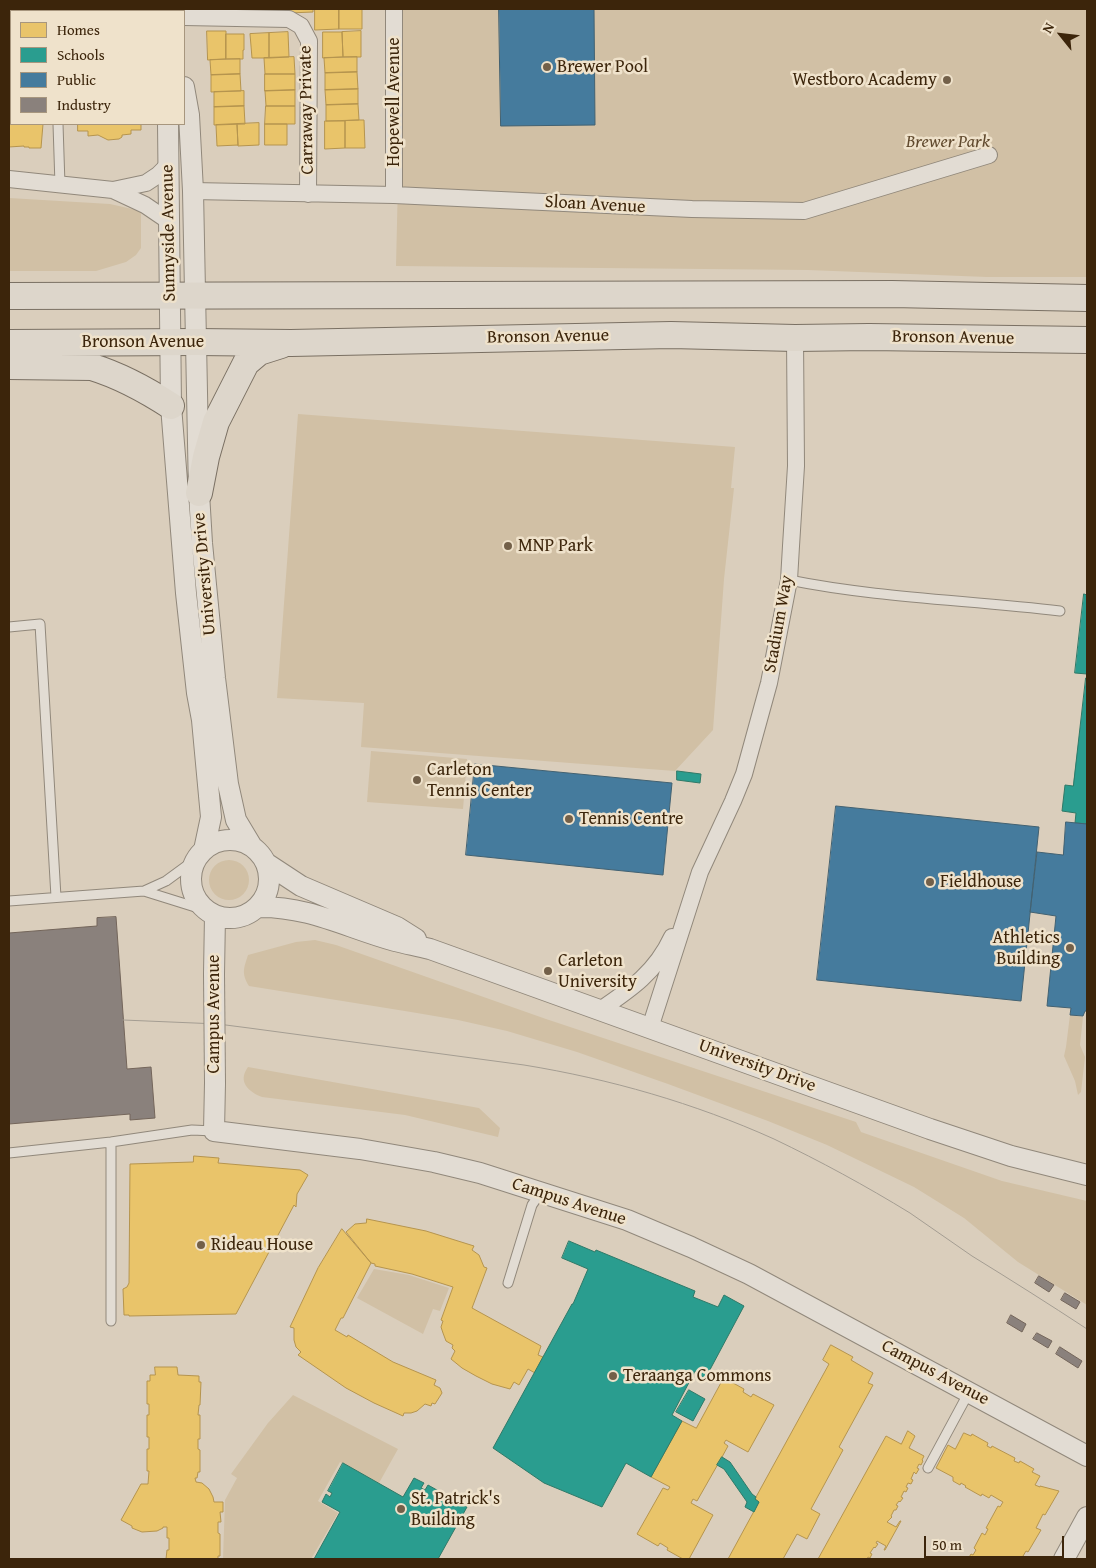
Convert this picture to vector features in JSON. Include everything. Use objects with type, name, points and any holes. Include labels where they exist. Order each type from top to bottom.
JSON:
[{"type":"main road","points":[[9,296],[873,294],[1087,298]]},
{"type":"main road","name":"Bronson Avenue","points":[[9,343],[290,343],[671,335],[795,338],[869,337],[1087,340]]},
{"type":"main road","points":[[199,493],[206,456],[216,422],[246,363],[259,352],[290,343]]},
{"type":"main road","points":[[9,366],[92,367],[105,371],[171,406]]},
{"type":"street","name":"Hopewell Avenue","points":[[394,9],[394,195]]},
{"type":"street","name":"Carraway Private","points":[[185,17],[289,19],[301,26],[309,41],[308,194]]},
{"type":"street","name":"Sunnyside Avenue","points":[[170,342],[183,296],[193,191],[189,114],[185,92]]},
{"type":"street","name":"Sunnyside Avenue","points":[[168,125],[170,222],[183,296]]},
{"type":"street","name":"Sloan Avenue","points":[[193,191],[394,195],[692,209],[804,211],[989,155]]},
{"type":"street","points":[[9,179],[113,190],[146,183],[169,164]]},
{"type":"street","points":[[113,190],[145,205],[170,222]]},
{"type":"street","name":"University Drive","points":[[183,296],[196,342],[199,493],[204,576],[228,784],[236,820],[251,846]]},
{"type":"street","name":"Stadium Way","points":[[650,1028],[700,872],[733,800],[748,759],[768,683],[789,580],[796,466],[795,338]]},
{"type":"street","name":"University Drive","points":[[170,342],[171,406],[186,593],[197,693],[202,720],[211,817],[200,854]]},
{"type":"street","points":[[227,840],[239,840],[251,846],[260,853],[266,863],[269,874],[269,886],[264,897],[257,907],[248,914],[237,918],[226,918],[211,913],[200,904],[191,883],[192,871],[200,854],[214,843],[227,840]]},
{"type":"street","name":"University Drive","points":[[266,863],[302,886],[397,927],[430,949]]},
{"type":"street","name":"Stadium Way","points":[[600,1010],[628,992],[654,967],[670,941],[691,897]]},
{"type":"street","name":"University Drive","points":[[257,907],[294,909],[342,922],[394,941],[430,949],[938,1132],[1011,1156],[1087,1175]]},
{"type":"street","name":"Campus Avenue","points":[[211,913],[214,974],[214,1131],[405,1156],[480,1173],[619,1217],[749,1274],[1087,1456]]},
{"type":"street","points":[[1064,1559],[1087,1517]]},
{"type":"lane","points":[[58,125],[60,185]]},
{"type":"lane","points":[[789,580],[880,593],[1060,611]]},
{"type":"lane","points":[[9,627],[40,624],[56,897]]},
{"type":"lane","points":[[9,901],[144,891],[166,881],[200,854]]},
{"type":"lane","points":[[144,891],[211,913]]},
{"type":"lane","points":[[9,1153],[111,1142],[192,1130],[214,1131]]},
{"type":"lane","points":[[111,1142],[111,1321]]},
{"type":"lane","points":[[508,1283],[532,1205],[541,1192]]},
{"type":"lane","points":[[928,1468],[970,1392]]},
{"type":"green space","name":"Brewer Park","points":[[402,9],[1087,9],[1087,277],[987,277],[808,270],[396,266]]},
{"type":"green space","points":[[9,198],[110,204],[141,211],[141,248],[136,255],[126,262],[96,271],[9,271]]},
{"type":"green space","name":"MNP Park","points":[[298,414],[735,447],[731,488],[734,488],[724,579],[713,730],[675,771],[361,747],[364,703],[277,698]]},
{"type":"green space","name":"Carleton Tennis Center","points":[[371,751],[467,759],[463,809],[367,802]]},
{"type":"green space","points":[[229,860],[243,866],[249,880],[243,894],[229,900],[215,894],[209,880],[215,866]]},
{"type":"green space","points":[[315,940],[336,945],[546,1019],[856,1122],[861,1132],[1002,1181],[1087,1201],[1087,1305],[1018,1262],[964,1218],[914,1187],[827,1145],[768,1121],[577,1052],[507,1031],[458,1020],[249,986],[244,970],[248,955],[296,942]]},
{"type":"green space","points":[[1070,1015],[1083,1017],[1080,1045],[1085,1057],[1081,1092],[1078,1095],[1075,1081],[1064,1056]]},
{"type":"green space","points":[[248,1067],[479,1108],[500,1128],[498,1137],[405,1115],[262,1097],[249,1089],[244,1082],[245,1072]]},
{"type":"green space","points":[[374,1269],[409,1275],[449,1288],[440,1311],[433,1309],[423,1334],[357,1298]]},
{"type":"green space","points":[[293,1395],[398,1449],[379,1483],[340,1462],[318,1501],[338,1513],[311,1559],[223,1559],[225,1500],[237,1478],[231,1474],[268,1423]]},
{"type":"building: Homes","points":[[75,9],[138,9],[138,10]]},
{"type":"building: Homes","points":[[289,9],[313,9],[313,12],[289,13]]},
{"type":"building: Homes","points":[[315,9],[339,9],[339,29],[315,30]]},
{"type":"building: Homes","points":[[339,9],[362,9],[362,29],[339,29]]},
{"type":"building: Homes","points":[[207,31],[226,31],[226,59],[208,60]]},
{"type":"building: Homes","points":[[361,31],[361,57],[343,57],[342,32]]},
{"type":"building: Homes","points":[[288,32],[289,57],[269,58],[269,33]]},
{"type":"building: Homes","points":[[323,32],[342,32],[343,57],[323,58]]},
{"type":"building: Homes","points":[[269,33],[269,58],[252,58],[250,34]]},
{"type":"building: Homes","points":[[226,34],[244,34],[243,59],[226,59]]},
{"type":"building: Homes","points":[[294,57],[295,74],[265,74],[264,58]]},
{"type":"building: Homes","points":[[357,57],[357,72],[325,73],[324,58]]},
{"type":"building: Homes","points":[[240,59],[240,74],[211,75],[210,60]]},
{"type":"building: Homes","points":[[10,64],[10,125],[43,125],[41,148],[9,147]]},
{"type":"building: Homes","points":[[357,72],[358,89],[325,90],[325,73]]},
{"type":"building: Homes","points":[[240,74],[241,91],[211,92],[211,75]]},
{"type":"building: Homes","points":[[265,74],[295,74],[295,90],[265,91]]},
{"type":"building: Homes","points":[[358,89],[358,104],[326,105],[325,90]]},
{"type":"building: Homes","points":[[295,90],[295,106],[266,106],[265,91]]},
{"type":"building: Homes","points":[[244,91],[244,106],[214,107],[214,92]]},
{"type":"building: Homes","points":[[358,104],[359,120],[326,121],[326,105]]},
{"type":"building: Homes","points":[[244,106],[245,124],[214,125],[214,107]]},
{"type":"building: Homes","points":[[266,106],[295,106],[295,124],[265,124]]},
{"type":"building: Homes","points":[[364,120],[365,148],[345,148],[345,121]]},
{"type":"building: Homes","points":[[325,121],[345,121],[345,148],[325,149]]},
{"type":"building: Homes","points":[[259,123],[259,145],[238,146],[237,124]]},
{"type":"building: Homes","points":[[237,124],[238,145],[217,146],[216,125]]},
{"type":"building: Homes","points":[[265,124],[287,124],[287,145],[265,145]]},
{"type":"building: Homes","points":[[78,125],[141,125],[141,130],[131,130],[131,134],[122,135],[119,139],[108,140],[98,135],[88,136],[88,131],[78,131]]},
{"type":"building: Homes","name":"Rideau House","points":[[194,1156],[219,1158],[218,1163],[300,1170],[308,1175],[297,1194],[296,1207],[294,1205],[236,1314],[124,1315],[123,1289],[129,1283],[130,1164],[193,1162]]},
{"type":"building: Homes","points":[[367,1219],[426,1231],[474,1246],[472,1250],[479,1255],[484,1267],[487,1268],[472,1308],[541,1346],[538,1355],[543,1357],[535,1373],[528,1369],[519,1385],[514,1382],[510,1389],[492,1384],[476,1376],[451,1359],[455,1351],[452,1348],[453,1345],[446,1341],[441,1327],[443,1321],[441,1320],[453,1287],[412,1274],[375,1266],[375,1264],[371,1263],[346,1232],[355,1224],[366,1223]]},
{"type":"building: Homes","points":[[342,1229],[371,1263],[335,1330],[347,1337],[348,1335],[393,1362],[436,1380],[434,1385],[440,1388],[442,1393],[435,1404],[432,1403],[431,1406],[425,1404],[417,1411],[404,1413],[403,1416],[346,1388],[298,1355],[301,1352],[296,1347],[294,1328],[290,1327],[318,1268]]},
{"type":"building: Homes","points":[[831,1345],[853,1357],[851,1360],[873,1373],[868,1383],[873,1385],[839,1447],[843,1450],[811,1509],[820,1514],[807,1539],[797,1534],[783,1559],[728,1559],[759,1502],[755,1499],[756,1497],[829,1364],[823,1360]]},
{"type":"building: Homes","points":[[155,1367],[177,1367],[178,1375],[199,1376],[199,1382],[201,1382],[198,1415],[200,1415],[198,1449],[200,1450],[200,1472],[198,1472],[197,1478],[195,1478],[196,1482],[202,1483],[209,1489],[214,1502],[223,1502],[223,1512],[220,1512],[221,1522],[218,1522],[220,1556],[218,1556],[218,1559],[166,1559],[167,1550],[169,1550],[167,1527],[157,1531],[142,1532],[121,1520],[141,1484],[148,1484],[147,1449],[149,1449],[149,1437],[147,1437],[147,1415],[149,1415],[149,1404],[147,1404],[147,1381],[150,1381],[150,1375],[155,1375]]},
{"type":"building: Homes","points":[[724,1378],[744,1389],[743,1392],[751,1397],[753,1394],[774,1405],[748,1452],[726,1440],[724,1443],[728,1446],[722,1457],[697,1501],[693,1499],[691,1503],[713,1515],[689,1559],[683,1559],[667,1550],[668,1548],[660,1543],[658,1546],[637,1534],[663,1488],[668,1490],[670,1487],[651,1477],[682,1421],[696,1428]]},
{"type":"building: Homes","points":[[908,1431],[915,1436],[909,1448],[924,1456],[921,1465],[919,1464],[917,1468],[919,1469],[916,1474],[914,1472],[911,1484],[908,1483],[906,1492],[904,1491],[901,1497],[903,1498],[896,1505],[898,1506],[896,1510],[894,1510],[892,1517],[887,1522],[896,1527],[901,1521],[885,1550],[886,1546],[877,1541],[876,1543],[878,1544],[870,1553],[872,1554],[870,1558],[868,1557],[867,1559],[818,1559],[886,1436],[901,1444]]},
{"type":"building: Homes","points":[[964,1433],[971,1436],[972,1434],[988,1443],[987,1446],[991,1448],[992,1446],[1015,1458],[1014,1461],[1019,1463],[1020,1461],[1034,1469],[1032,1472],[1040,1476],[1035,1485],[1059,1491],[1045,1515],[1043,1514],[1036,1528],[1041,1530],[1028,1552],[1026,1551],[1023,1556],[1025,1557],[1024,1559],[968,1559],[976,1550],[974,1548],[982,1533],[985,1535],[988,1529],[986,1528],[998,1506],[1000,1507],[1003,1502],[991,1495],[989,1498],[982,1494],[981,1496],[961,1483],[960,1485],[953,1481],[953,1477],[936,1468],[948,1445],[955,1449]]},
{"type":"building: Schools","points":[[1084,594],[1087,595],[1087,674],[1075,673]]},
{"type":"building: Schools","points":[[1086,678],[1087,824],[1075,823],[1076,813],[1062,811],[1065,785],[1073,786]]},
{"type":"building: Schools","points":[[677,771],[701,774],[700,783],[677,780]]},
{"type":"building: Schools","name":"Teraanga Commons","points":[[569,1241],[595,1252],[596,1250],[695,1291],[693,1297],[718,1307],[724,1295],[744,1306],[705,1379],[695,1371],[672,1415],[682,1421],[651,1477],[626,1463],[602,1507],[544,1483],[493,1448],[573,1304],[588,1269],[562,1258]]},
{"type":"building: Schools","points":[[689,1390],[705,1399],[693,1421],[676,1412]]},
{"type":"building: Schools","points":[[722,1457],[730,1462],[759,1502],[754,1512],[745,1507],[747,1502],[724,1469],[717,1465]]},
{"type":"building: Schools","name":"St. Patrick's Building","points":[[343,1463],[403,1497],[414,1478],[424,1483],[421,1488],[425,1490],[428,1485],[467,1507],[438,1559],[314,1559],[340,1512],[322,1502],[326,1494],[330,1497],[332,1493],[328,1491]]},
{"type":"building: Public","name":"Brewer Pool","points":[[499,9],[594,9],[595,125],[501,126]]},
{"type":"building: Public","name":"Tennis Centre","points":[[475,764],[672,783],[663,875],[466,855]]},
{"type":"building: Public","name":"Fieldhouse","points":[[836,806],[1039,827],[1021,1001],[817,980]]},
{"type":"building: Public","name":"Athletics Building","points":[[1066,822],[1087,824],[1087,1011],[1085,1011],[1083,1016],[1070,1015],[1071,1008],[1047,1006],[1056,916],[1030,912],[1037,852],[1063,855]]},
{"type":"building: Industry","points":[[116,917],[127,1069],[151,1067],[155,1118],[130,1120],[130,1114],[9,1124],[9,933],[97,926],[97,918]]},
{"type":"building: Industry","points":[[1039,1276],[1054,1285],[1049,1292],[1035,1283]]},
{"type":"building: Industry","points":[[1065,1293],[1080,1302],[1076,1309],[1061,1300]]},
{"type":"building: Industry","points":[[1011,1315],[1026,1324],[1022,1332],[1007,1323]]},
{"type":"building: Industry","points":[[1037,1333],[1052,1341],[1048,1348],[1033,1339]]},
{"type":"building: Industry","points":[[1060,1347],[1082,1361],[1078,1368],[1056,1354]]},
{"type":"tram line","points":[[123,1020],[218,1024],[524,1065],[588,1077],[682,1103],[744,1126],[826,1165],[910,1213],[972,1256],[1087,1329]]},
{"type":"place","name":"Brewer Pool","points":[[547,67]]},
{"type":"place","name":"Westboro Academy","points":[[947,80]]},
{"type":"place","name":"MNP Park","points":[[508,546]]},
{"type":"place","name":"Carleton Tennis Center","points":[[417,780]]},
{"type":"place","name":"Tennis Centre","points":[[569,819]]},
{"type":"place","name":"Fieldhouse","points":[[930,882]]},
{"type":"place","name":"Athletics Building","points":[[1070,948]]},
{"type":"place","name":"Carleton University","points":[[548,971]]},
{"type":"place","name":"Rideau House","points":[[201,1245]]},
{"type":"place","name":"Teraanga Commons","points":[[613,1376]]},
{"type":"place","name":"St. Patrick's Building","points":[[401,1509]]}]
